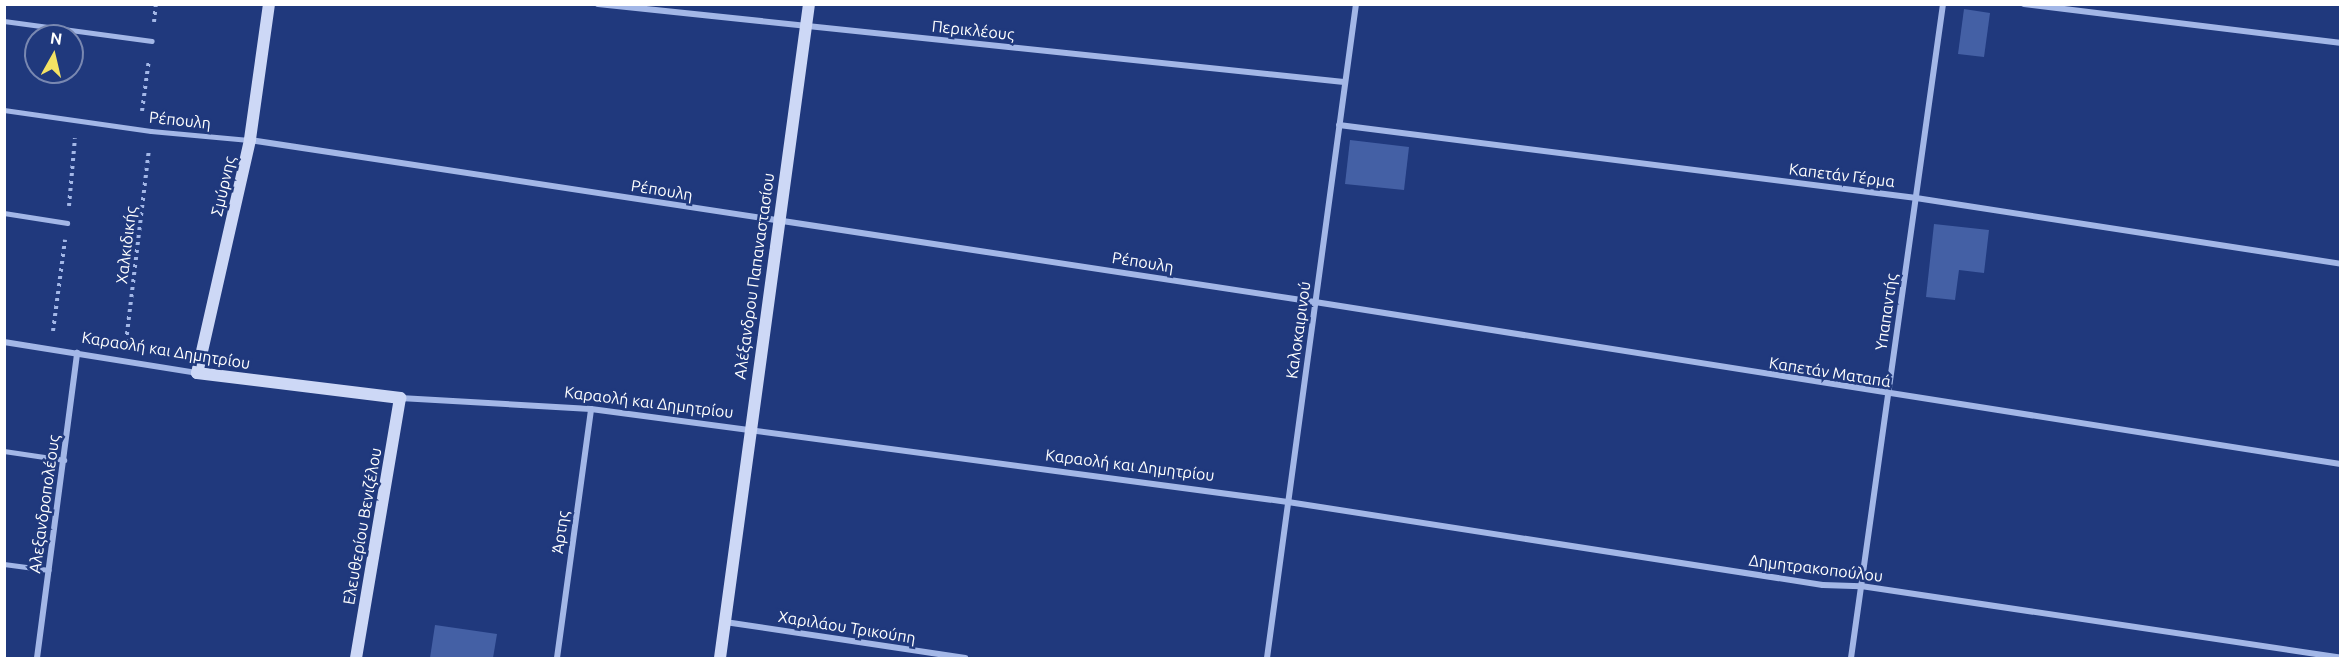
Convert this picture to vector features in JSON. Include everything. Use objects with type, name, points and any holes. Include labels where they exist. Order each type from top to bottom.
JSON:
[{"type":"street","name":"Σμύρνης","points":[[198,373],[250,140],[269,4]]},
{"type":"street","name":"Περικλέους","points":[[598,4],[1344,82]]},
{"type":"street","name":"Αλέξανδρου Παπαναστασίου","points":[[720,658],[809,4]]},
{"type":"street","name":"Καλοκαιρινού","points":[[1267,658],[1356,4]]},
{"type":"street","name":"Υπαπαντής","points":[[1851,658],[1943,4]]},
{"type":"street","points":[[2024,4],[2340,43]]},
{"type":"street","name":"Καπετάν Γέρμα","points":[[1339,125],[1916,198],[2340,264]]},
{"type":"street","name":"Ρέπουλη","points":[[250,140],[1315,302]]},
{"type":"street","name":"Καπετάν Ματαπά","points":[[1315,302],[1887,395],[2340,464]]},
{"type":"street","name":"Καραολή και Δημητρίου","points":[[4,342],[198,373],[400,398],[591,409],[1288,502]]},
{"type":"street","name":"Αλεξανδροπολέους","points":[[37,658],[77,353]]},
{"type":"street","name":"Ελευθερίου Βενιζέλου","points":[[356,658],[400,398]]},
{"type":"street","name":"Άρτης","points":[[557,658],[591,409]]},
{"type":"street","name":"Δημητρακοπούλου","points":[[1288,502],[1823,585],[1861,586],[2340,658]]},
{"type":"street","name":"Χαριλάου Τρικούπη","points":[[724,622],[965,658]]},
{"type":"lane","points":[[4,21],[152,41]]},
{"type":"lane","name":"Ρέπουλη","points":[[4,110],[140,130],[250,140]]},
{"type":"lane","points":[[4,213],[67,223]]},
{"type":"lane","points":[[4,451],[64,460]]},
{"type":"lane","points":[[4,564],[49,570]]},
{"type":"path","points":[[140,130],[156,4]]},
{"type":"path","name":"Χαλκιδικής","points":[[124,361],[151,131]]},
{"type":"building","points":[[1964,9],[1990,13],[1984,57],[1958,54]]},
{"type":"building","points":[[1350,140],[1409,147],[1404,190],[1345,184]]},
{"type":"building","points":[[1934,224],[1989,230],[1984,273],[1959,270],[1955,300],[1926,297]]},
{"type":"building","points":[[435,625],[497,634],[493,658],[430,658]]}]
